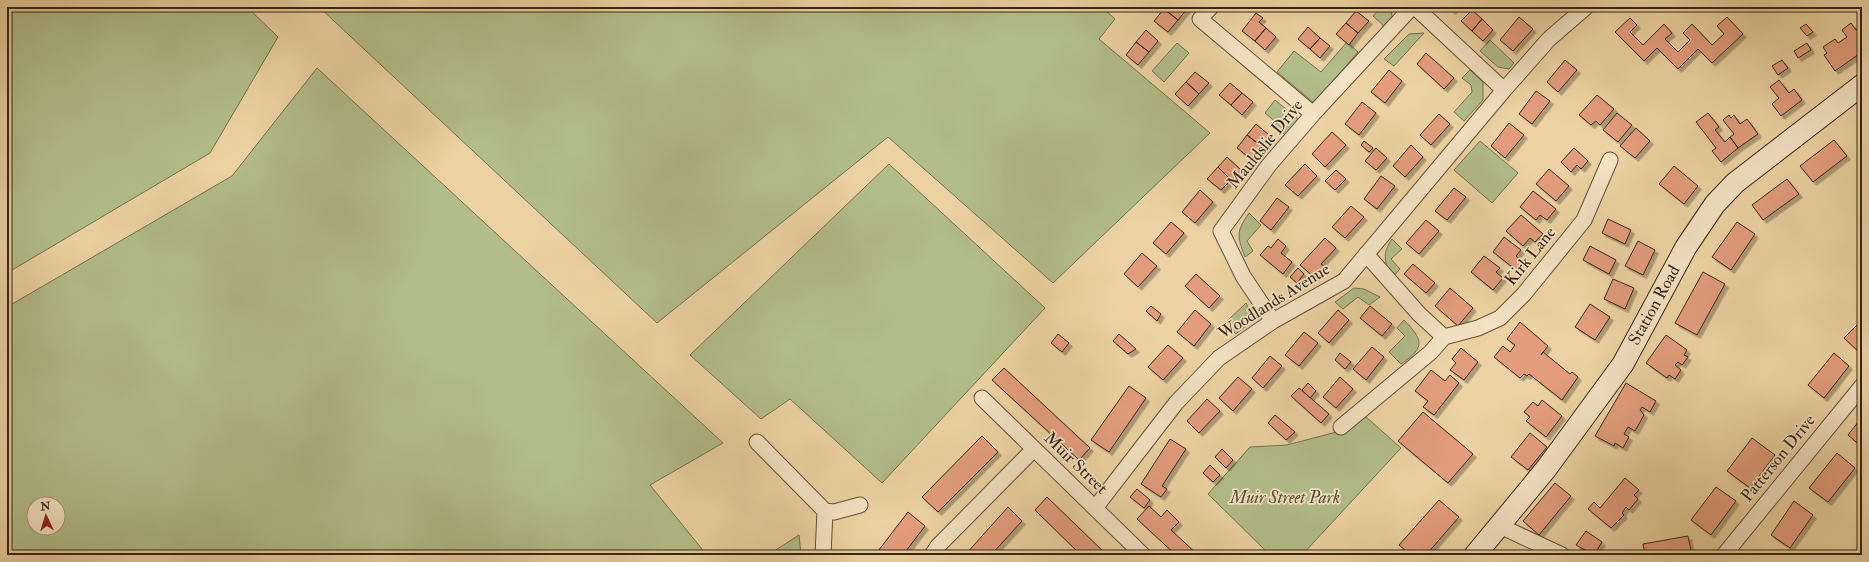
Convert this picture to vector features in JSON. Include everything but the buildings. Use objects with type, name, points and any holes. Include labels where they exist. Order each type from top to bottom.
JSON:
[{"type":"main road","name":"Station Road","points":[[1475,555],[1546,469],[1622,364],[1686,247],[1715,204],[1735,183],[1862,85]]},
{"type":"street","points":[[1211,7],[1200,19],[1313,114]]},
{"type":"street","points":[[1414,7],[1504,90]]},
{"type":"street","name":"Mauldslie Drive","points":[[1273,321],[1243,276],[1221,231],[1270,165],[1313,114],[1414,7]]},
{"type":"street","name":"Woodlands Avenue","points":[[1095,508],[1176,403],[1219,358],[1273,321],[1344,282],[1504,90],[1549,40],[1586,7]]},
{"type":"street","name":"Kirk Lane","points":[[1444,337],[1478,328],[1500,318],[1524,294],[1584,220],[1610,160]]},
{"type":"street","points":[[1341,427],[1431,352],[1444,337],[1419,314],[1366,254]]},
{"type":"street","name":"Patterson Drive","points":[[1724,555],[1862,386]]},
{"type":"street","name":"Muir Street","points":[[982,398],[1143,555]]},
{"type":"street","points":[[757,442],[825,511],[834,512],[860,505]]},
{"type":"street","points":[[932,555],[938,546],[1034,449]]},
{"type":"street","points":[[823,555],[825,511]]},
{"type":"street","points":[[1500,526],[1562,555]]},
{"type":"green space","points":[[7,7],[247,7],[278,37],[210,153],[7,273]]},
{"type":"green space","points":[[319,7],[1102,7],[1115,19],[1099,39],[1210,133],[1053,283],[888,137],[657,323]]},
{"type":"green space","points":[[1381,7],[1391,7],[1392,17],[1384,26],[1373,16]]},
{"type":"green space","points":[[1424,33],[1394,66],[1384,59],[1409,34]]},
{"type":"green space","points":[[1490,40],[1514,63],[1509,69],[1498,67],[1480,51]]},
{"type":"green space","points":[[1347,42],[1358,52],[1314,103],[1277,72],[1294,51],[1321,72]]},
{"type":"green space","points":[[1177,43],[1189,53],[1164,82],[1152,71]]},
{"type":"green space","points":[[317,68],[723,443],[650,485],[706,554],[7,555],[7,307],[232,176]]},
{"type":"green space","points":[[1470,70],[1483,82],[1483,100],[1464,121],[1454,112],[1472,92],[1471,85],[1462,78]]},
{"type":"green space","points":[[1275,100],[1298,119],[1285,135],[1274,126],[1277,123],[1265,113]]},
{"type":"green space","points":[[1480,141],[1518,173],[1492,203],[1454,170]]},
{"type":"green space","points":[[889,164],[1045,308],[882,483],[790,399],[761,419],[690,355]]},
{"type":"green space","points":[[1249,213],[1261,225],[1247,241],[1253,251],[1245,257],[1240,244],[1239,234]]},
{"type":"green space","points":[[1392,239],[1402,249],[1391,259],[1400,269],[1392,278],[1387,268],[1385,254]]},
{"type":"green space","points":[[1354,288],[1364,289],[1380,297],[1369,305],[1358,297],[1343,309],[1335,302]]},
{"type":"green space","points":[[1246,303],[1250,311],[1247,325],[1236,334],[1225,323]]},
{"type":"green space","points":[[1404,320],[1415,333],[1419,343],[1415,353],[1401,364],[1389,352],[1405,336],[1397,328]]},
{"type":"green space","name":"Muir Street Park","points":[[1365,416],[1401,448],[1302,555],[1270,555],[1208,494],[1250,447],[1287,445],[1344,430]]},
{"type":"green space","points":[[799,535],[801,555],[768,555]]}]
